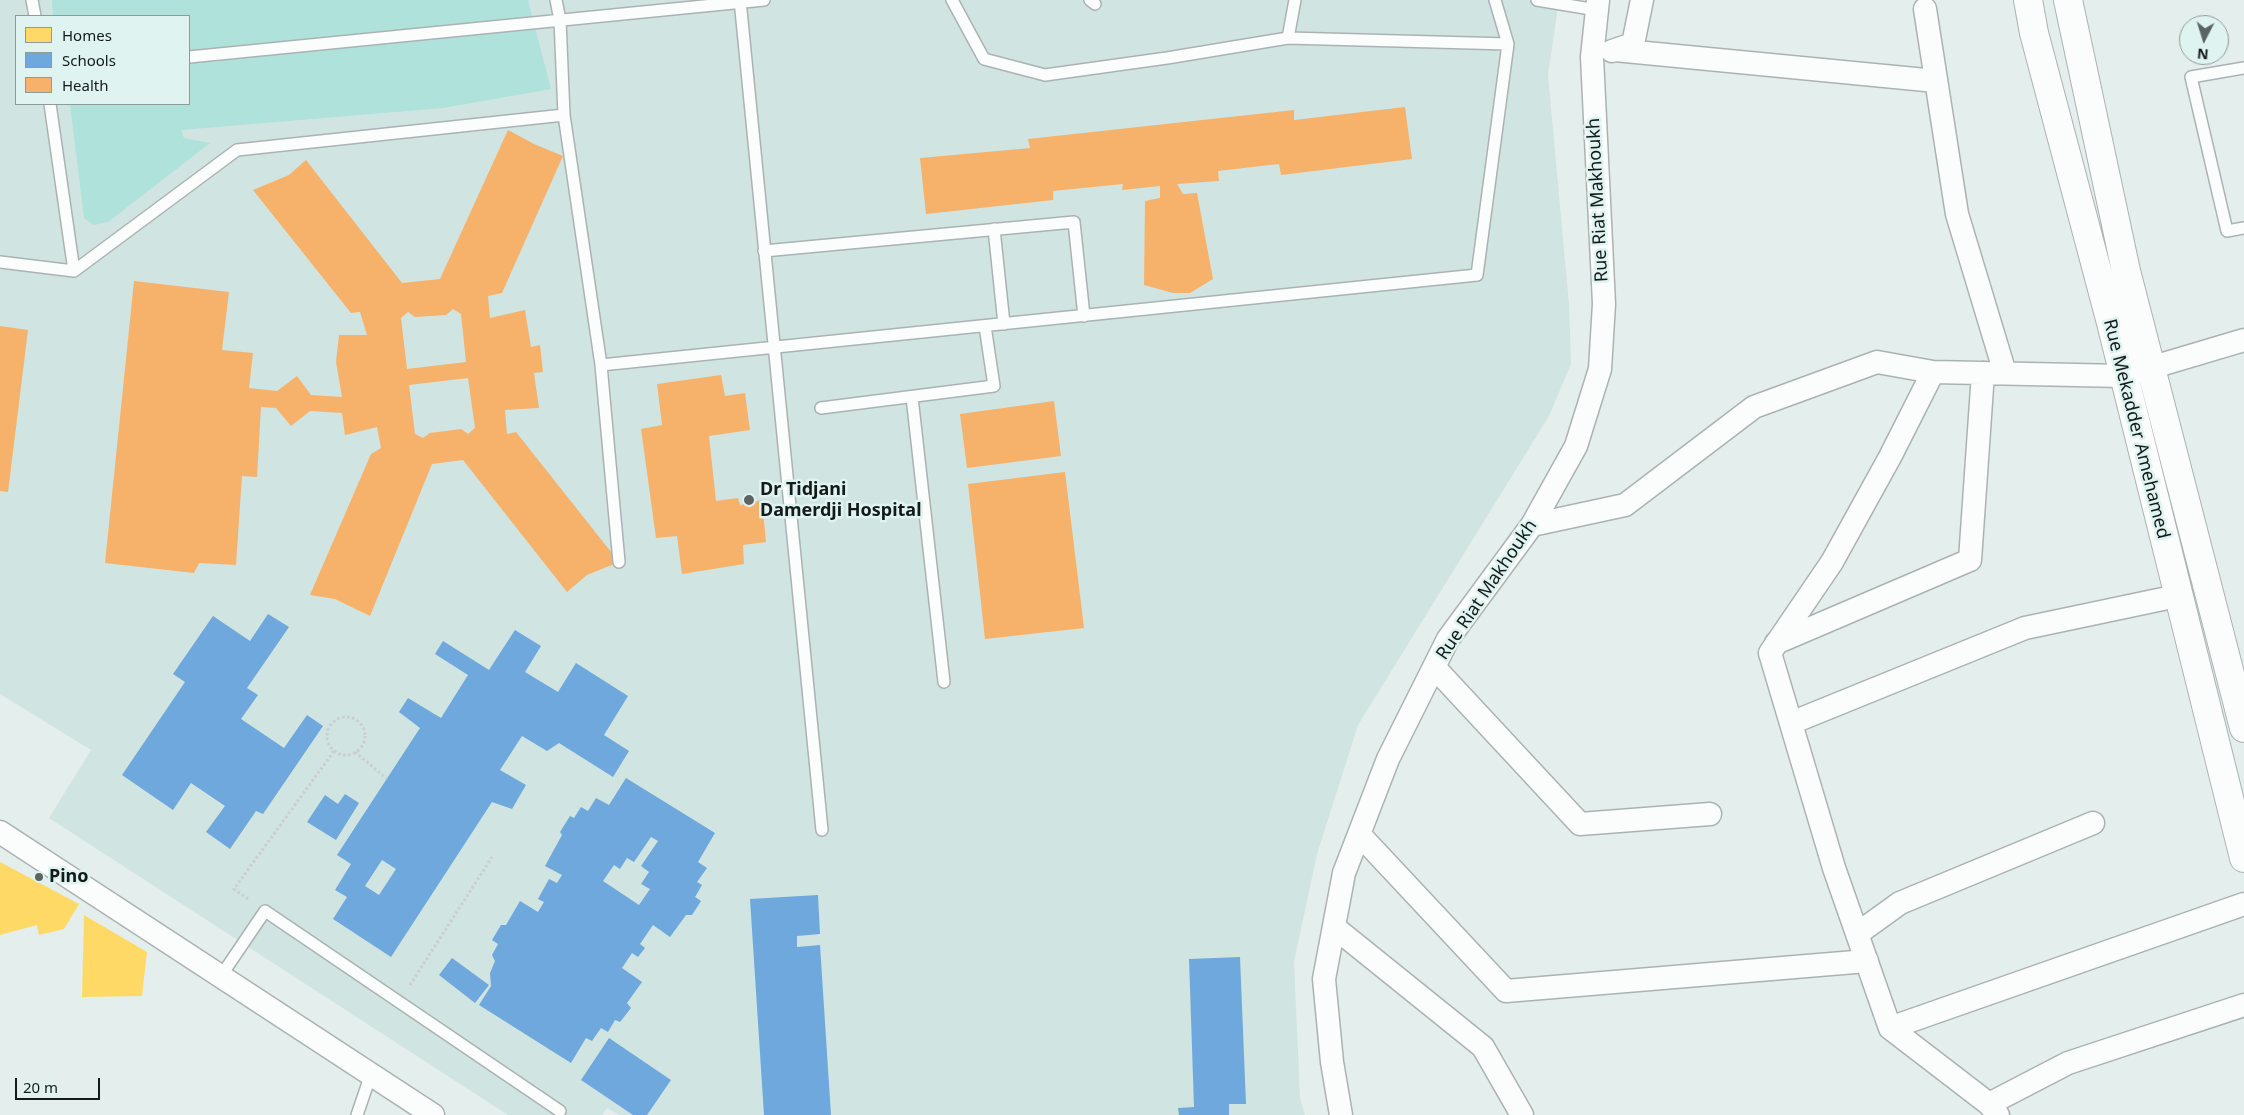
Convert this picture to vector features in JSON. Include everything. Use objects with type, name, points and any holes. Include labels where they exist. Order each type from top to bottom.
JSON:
[{"type":"main road","name":"Rue Mekadder Amehamed","points":[[2028,0],[2034,33],[2124,376],[2177,596],[2244,858]]},
{"type":"main road","name":"Rue Mekadder Amehamed","points":[[2068,0],[2124,262],[2151,368],[2236,665],[2244,728]]},
{"type":"street","points":[[1592,57],[1633,44],[1642,0]]},
{"type":"street","name":"Rue Riat Makhoukh","points":[[1341,1115],[1332,1062],[1324,980],[1344,872],[1388,759],[1448,639],[1532,526],[1576,446],[1600,369],[1604,304],[1592,57],[1598,5]]},
{"type":"street","points":[[1776,643],[1970,560],[1994,373],[1956,214],[1925,9]]},
{"type":"street","points":[[1615,50],[1936,82]]},
{"type":"street","points":[[1532,526],[1625,505],[1754,407],[1877,362],[1933,372],[2124,376],[2244,340]]},
{"type":"street","points":[[1933,372],[1890,457],[1832,562],[1770,653],[1834,868],[1890,1028],[1993,1110],[2068,1063],[2244,1006]]},
{"type":"street","points":[[1791,723],[2025,628],[2177,596]]},
{"type":"street","points":[[1434,667],[1580,824],[1710,814]]},
{"type":"street","points":[[1857,934],[1900,903],[2093,823]]},
{"type":"street","points":[[0,832],[433,1115]]},
{"type":"street","points":[[1359,834],[1506,991],[1866,961]]},
{"type":"street","points":[[1890,1028],[2244,904]]},
{"type":"street","points":[[1334,927],[1483,1046],[1522,1115]]},
{"type":"lane","points":[[32,0],[35,15]]},
{"type":"lane","points":[[556,0],[560,20],[564,115],[602,365],[619,562]]},
{"type":"lane","points":[[190,57],[764,0]]},
{"type":"lane","points":[[952,0],[984,59],[1045,75],[1167,58],[1288,38],[1508,44]]},
{"type":"lane","points":[[1288,38],[1295,0]]},
{"type":"lane","points":[[602,365],[1477,275],[1508,44],[1495,0]]},
{"type":"lane","points":[[1537,0],[1598,5]]},
{"type":"lane","points":[[741,2],[773,348],[822,830]]},
{"type":"lane","points":[[2244,68],[2191,77],[2227,231],[2244,228]]},
{"type":"lane","points":[[50,105],[74,271]]},
{"type":"lane","points":[[0,262],[74,271],[238,150],[564,115]]},
{"type":"lane","points":[[764,251],[1074,222],[1084,316]]},
{"type":"lane","points":[[994,229],[1004,324]]},
{"type":"lane","points":[[821,408],[994,386],[985,326]]},
{"type":"lane","points":[[912,397],[944,682]]},
{"type":"lane","points":[[221,976],[265,912],[560,1111]]},
{"type":"lane","points":[[358,1115],[370,1074]]},
{"type":"path","points":[[350,717],[361,724],[365,736],[361,747],[355,752],[346,755],[334,751],[327,741],[328,728],[337,719],[350,717]]},
{"type":"path","points":[[265,912],[234,889],[334,751]]},
{"type":"path","points":[[355,752],[387,779]]},
{"type":"path","points":[[398,1002],[492,857]]},
{"type":"shaded area","name":"Dr Tidjani Damerdji Hospital","points":[[0,0],[1559,0],[1548,75],[1569,304],[1571,364],[1549,416],[1358,725],[1317,854],[1294,962],[1300,1099],[1305,1115],[619,1115],[607,1108],[602,1115],[508,1115],[49,818],[91,750],[0,694]]},
{"type":"shaded area","points":[[52,0],[528,0],[551,89],[443,108],[181,130],[184,138],[210,143],[108,222],[94,225],[84,218],[70,105],[190,105],[190,15],[53,15]]},
{"type":"building: Homes","points":[[0,862],[79,904],[64,929],[39,935],[37,925],[0,935]]},
{"type":"building: Homes","points":[[84,915],[147,952],[142,996],[82,997]]},
{"type":"building: Schools","points":[[268,614],[289,627],[247,688],[258,695],[241,719],[284,748],[307,715],[323,726],[263,814],[256,811],[230,849],[206,832],[225,806],[191,783],[173,810],[122,775],[185,682],[173,674],[213,616],[250,641]]},
{"type":"building: Schools","points":[[515,630],[541,646],[525,672],[558,692],[576,663],[628,696],[604,735],[629,751],[613,777],[559,743],[547,751],[522,736],[500,770],[526,785],[512,809],[492,802],[391,957],[333,919],[347,897],[335,890],[351,864],[337,855],[420,728],[399,712],[408,698],[441,718],[468,675],[435,654],[443,641],[489,670]],"holes":[[[382,860],[396,869],[379,895],[365,886]]]},
{"type":"building: Schools","points":[[626,778],[715,833],[698,862],[707,868],[697,882],[702,885],[695,897],[701,901],[692,915],[686,915],[670,937],[653,925],[640,944],[645,948],[638,957],[632,953],[622,968],[642,982],[627,1003],[631,1008],[620,1022],[615,1020],[608,1032],[601,1028],[592,1041],[586,1038],[571,1063],[479,1005],[491,986],[490,973],[495,961],[492,955],[498,944],[492,940],[501,925],[506,925],[520,901],[538,912],[544,902],[538,899],[549,879],[557,883],[562,875],[545,866],[562,835],[560,832],[570,816],[574,818],[581,807],[588,811],[596,798],[609,805]],"holes":[[[651,837],[658,841],[641,866],[649,872],[641,884],[650,889],[639,905],[603,881],[614,865],[620,869],[627,858],[634,862]]]},
{"type":"building: Schools","points":[[345,794],[359,803],[336,840],[307,822],[325,795],[338,804]]},
{"type":"building: Schools","points":[[818,895],[820,934],[797,936],[797,947],[820,945],[831,1115],[764,1115],[750,899]]},
{"type":"building: Schools","points":[[1240,957],[1246,1104],[1229,1104],[1229,1115],[1179,1115],[1178,1108],[1194,1107],[1189,959]]},
{"type":"building: Schools","points":[[452,958],[489,985],[475,1003],[439,975]]},
{"type":"building: Schools","points":[[609,1038],[671,1080],[647,1115],[633,1115],[581,1080]]},
{"type":"building: Health","points":[[1405,107],[1412,159],[1281,175],[1279,164],[1218,171],[1219,181],[1177,184],[1183,194],[1197,193],[1213,279],[1190,293],[1173,293],[1144,285],[1145,201],[1160,198],[1160,186],[1122,190],[1123,184],[1053,191],[1053,200],[926,214],[920,158],[1030,148],[1028,139],[1294,110],[1294,120]]},
{"type":"building: Health","points":[[508,130],[534,144],[563,156],[502,293],[488,296],[490,318],[525,310],[531,347],[540,345],[543,372],[534,373],[539,408],[505,410],[507,434],[516,432],[619,562],[587,575],[567,592],[463,460],[432,464],[370,616],[335,599],[310,595],[371,454],[381,448],[377,427],[345,435],[342,413],[310,411],[291,426],[276,408],[261,407],[257,477],[242,476],[236,565],[199,563],[194,573],[105,563],[134,281],[229,292],[222,350],[253,353],[249,388],[277,391],[297,376],[311,395],[342,397],[336,362],[339,335],[367,335],[360,312],[351,313],[253,190],[289,175],[306,160],[402,283],[440,279]],"holes":[[[453,309],[461,314],[466,362],[407,369],[401,318],[408,312],[415,317],[446,315]],[[468,378],[475,428],[468,434],[461,429],[430,433],[423,438],[415,434],[409,385]]]},
{"type":"building: Health","points":[[0,326],[28,330],[8,492],[0,491]]},
{"type":"building: Health","points":[[721,375],[725,396],[745,393],[750,430],[709,436],[716,501],[738,498],[740,505],[762,500],[766,542],[743,545],[744,564],[682,574],[677,536],[656,538],[641,429],[662,425],[657,384]]},
{"type":"building: Health","points":[[1054,401],[1061,456],[967,468],[960,414]]},
{"type":"building: Health","points":[[1065,472],[1084,628],[985,639],[968,484]]},
{"type":"place","name":"Dr Tidjani Damerdji Hospital","points":[[749,500]]},
{"type":"place","name":"Pino","points":[[39,877]]}]
